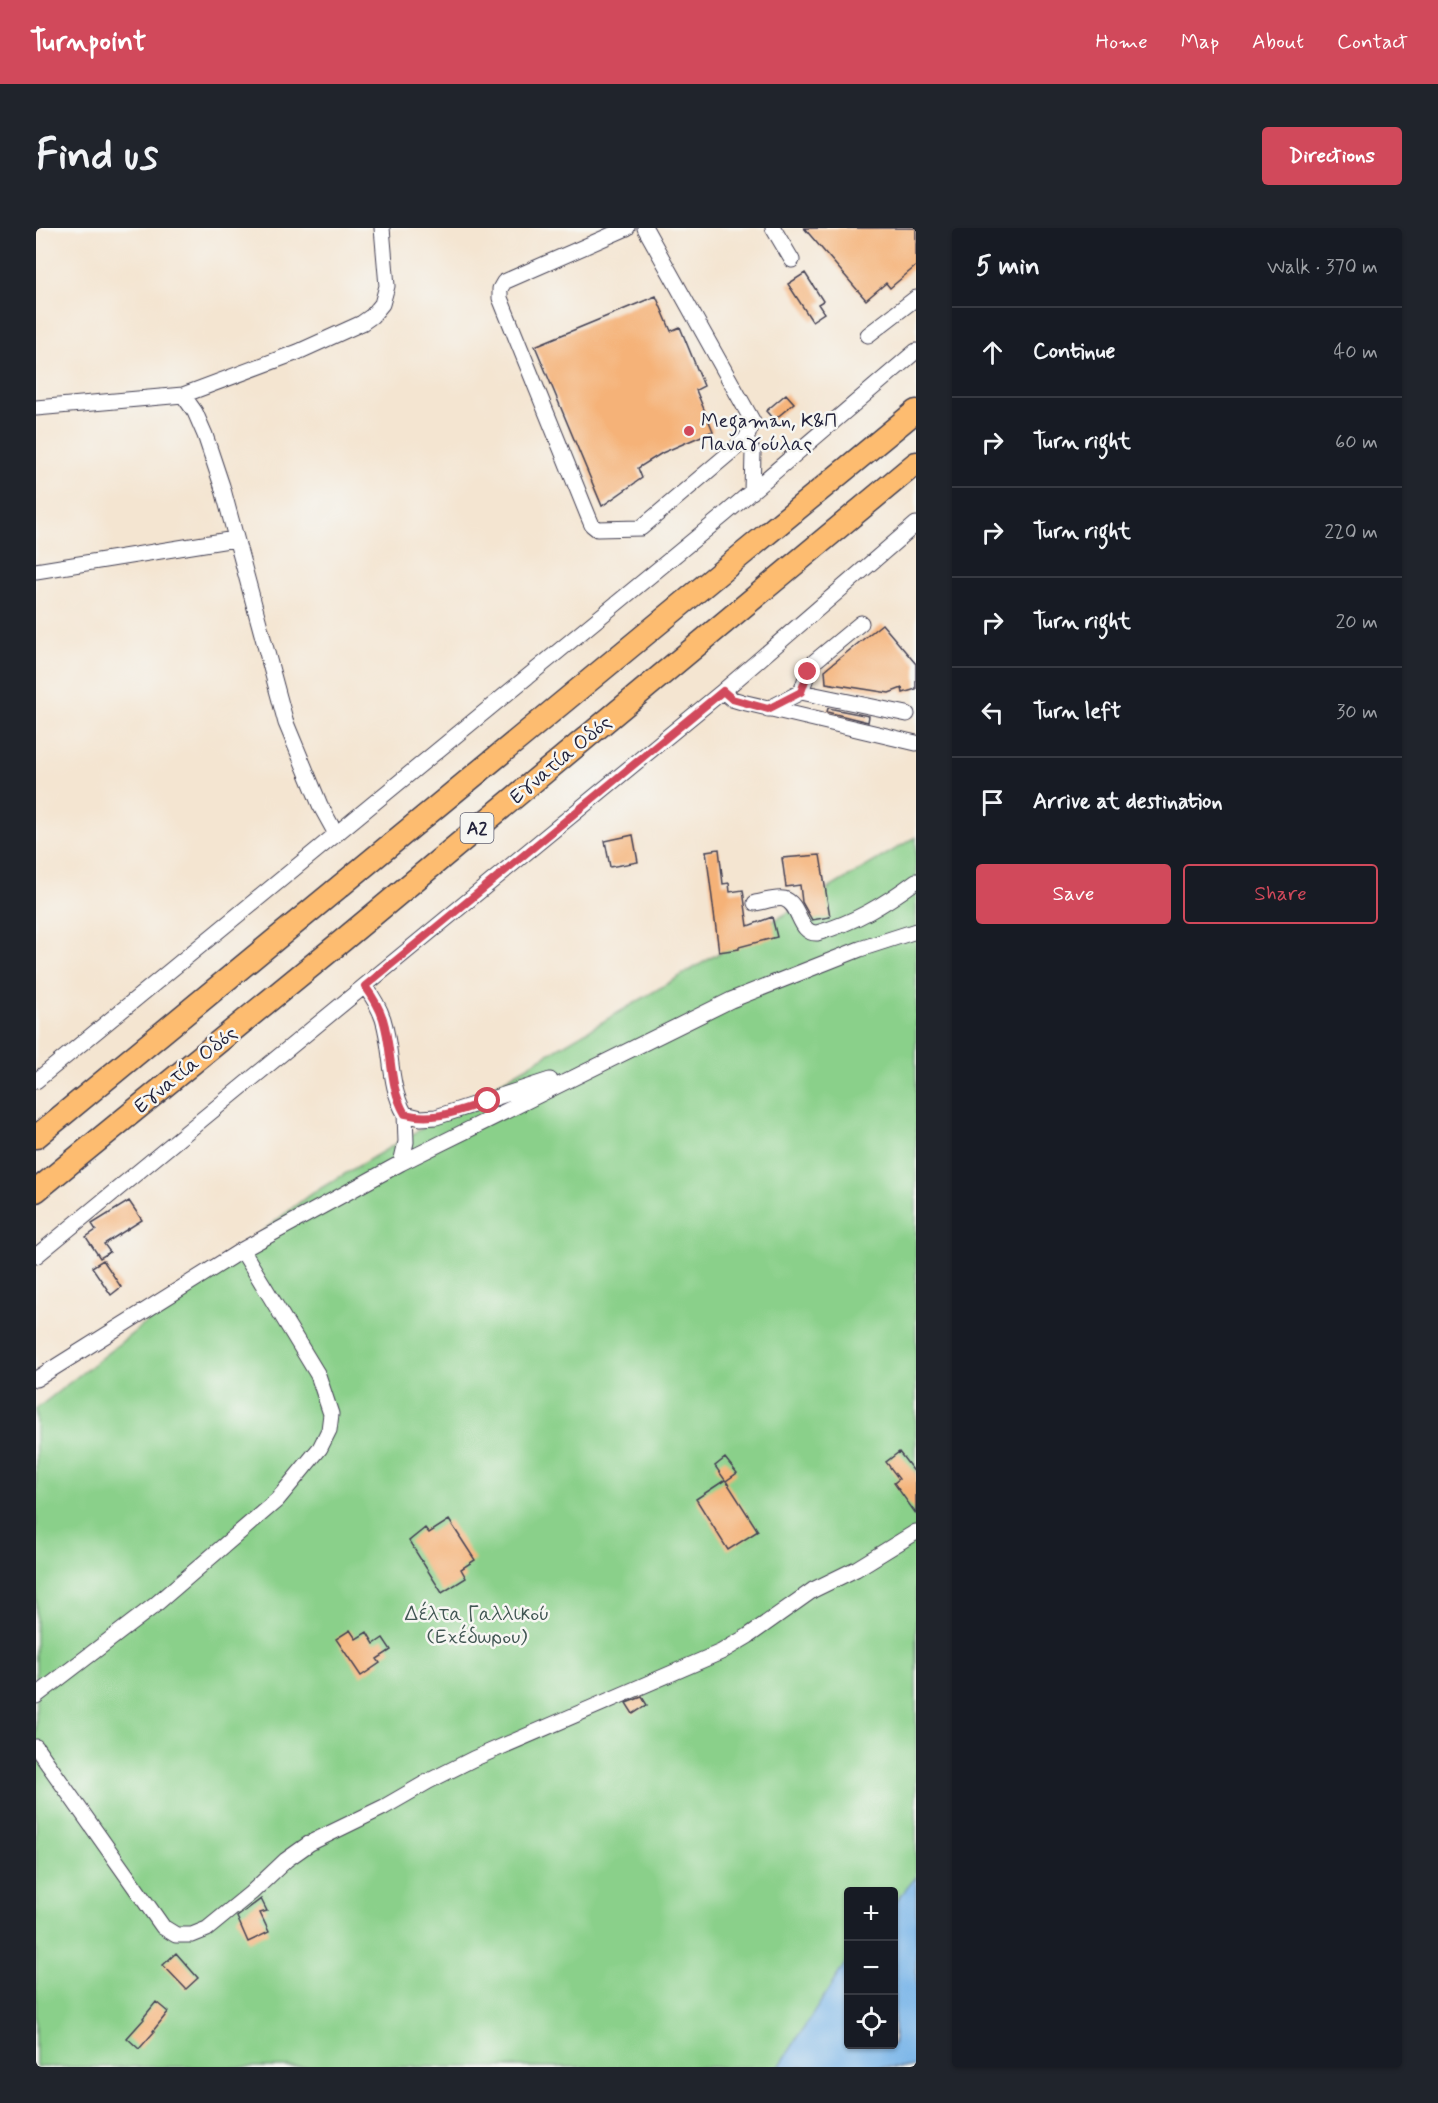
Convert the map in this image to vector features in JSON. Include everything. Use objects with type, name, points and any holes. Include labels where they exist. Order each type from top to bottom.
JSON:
[{"type":"highway","name":"Α2","points":[[36,1137],[916,411]]},
{"type":"highway","name":"Εγνατία Οδός","points":[[36,1191],[342,941],[916,463]]},
{"type":"street","points":[[36,408],[183,395],[298,352],[354,327],[372,316],[382,304],[387,286],[382,228]]},
{"type":"street","points":[[627,228],[504,282],[500,289],[500,298],[592,525],[603,530],[641,528],[746,440],[753,422],[645,228]]},
{"type":"street","points":[[773,228],[792,260]]},
{"type":"street","points":[[868,335],[916,298]]},
{"type":"street","points":[[36,1081],[752,492],[916,351]]},
{"type":"street","points":[[183,395],[195,412],[205,435],[222,486],[286,723],[320,805],[336,834]]},
{"type":"street","points":[[746,440],[753,452],[752,492]]},
{"type":"street","points":[[36,1256],[723,691],[916,524]]},
{"type":"street","points":[[36,571],[235,539]]},
{"type":"street","points":[[801,692],[808,672],[815,662],[861,623]]},
{"type":"street","points":[[723,691],[732,699],[768,709],[916,743]]},
{"type":"street","points":[[768,709],[801,692],[907,714]]},
{"type":"street","points":[[754,903],[781,898],[786,900],[791,903],[806,929],[811,933],[817,933],[869,913],[888,903],[916,881]]},
{"type":"street","points":[[36,1379],[242,1250],[400,1163],[731,1000],[860,949],[916,931]]},
{"type":"street","points":[[365,986],[377,1003],[384,1020],[393,1082],[398,1101],[405,1114],[406,1142],[400,1163]]},
{"type":"street","points":[[405,1114],[421,1119],[436,1117],[608,1060]]},
{"type":"street","points":[[36,1696],[155,1605],[277,1500],[320,1448],[329,1430],[331,1414],[318,1375],[242,1250]]},
{"type":"street","points":[[36,1747],[163,1927],[176,1935],[192,1935],[207,1929],[251,1893],[286,1860],[310,1843],[384,1807],[473,1759],[721,1652],[748,1636],[813,1590],[856,1569],[916,1532]]},
{"type":"green space","name":"Δέλτα Γαλλικού (Εχέδωρου)","points":[[916,837],[916,2067],[36,2067],[36,1409],[309,1195]]},
{"type":"water","points":[[916,1877],[916,2067],[779,2067],[844,1965],[844,2049],[898,2049],[898,1899]]},
{"type":"building","points":[[804,228],[916,228],[916,266],[890,288],[886,283],[866,300]]},
{"type":"building","points":[[805,273],[823,301],[818,304],[824,313],[812,321],[788,284]]},
{"type":"building","points":[[656,296],[671,331],[680,327],[704,386],[696,390],[713,431],[662,453],[638,468],[642,478],[602,506],[535,346]]},
{"type":"building","points":[[786,394],[794,403],[774,420],[766,411]]},
{"type":"building","points":[[882,624],[916,664],[916,689],[903,693],[902,688],[889,693],[826,683],[825,670]]},
{"type":"building","points":[[828,708],[869,716],[868,722],[827,712]]},
{"type":"building","points":[[633,835],[638,862],[610,867],[605,841]]},
{"type":"building","points":[[719,849],[723,884],[729,883],[730,892],[743,890],[748,926],[772,917],[777,937],[739,947],[739,949],[719,952],[706,851]]},
{"type":"building","points":[[820,855],[830,917],[812,920],[802,902],[800,885],[786,887],[782,858]]},
{"type":"building","points":[[129,1201],[142,1220],[104,1244],[110,1252],[100,1258],[86,1237],[96,1230],[92,1224]]},
{"type":"building","points":[[103,1260],[121,1287],[111,1295],[92,1267]]},
{"type":"building","points":[[899,1452],[916,1474],[916,1514],[894,1483],[899,1479],[886,1462]]},
{"type":"building","points":[[725,1458],[737,1473],[726,1481],[758,1531],[728,1550],[696,1499],[725,1480],[715,1466]]},
{"type":"building","points":[[449,1520],[475,1560],[461,1569],[466,1578],[442,1593],[409,1541],[425,1528],[429,1533]]},
{"type":"building","points":[[350,1630],[356,1639],[367,1632],[374,1644],[383,1638],[391,1650],[377,1659],[380,1663],[361,1676],[336,1639]]},
{"type":"building","points":[[642,1697],[647,1705],[633,1714],[626,1703]]},
{"type":"building","points":[[261,1899],[267,1911],[260,1913],[269,1932],[248,1942],[237,1917]]},
{"type":"building","points":[[176,1953],[198,1978],[186,1989],[163,1965]]},
{"type":"building","points":[[156,2002],[168,2012],[139,2049],[127,2038]]},
{"type":"place","name":"Megaman, Κ&Π Παναγούλας","points":[[689,431]]},
{"type":"route","points":[[488,1101],[436,1117],[421,1119],[405,1114],[398,1101],[393,1082],[384,1020],[377,1003],[365,986],[723,691],[732,699],[768,709],[801,692],[808,672]]}]
